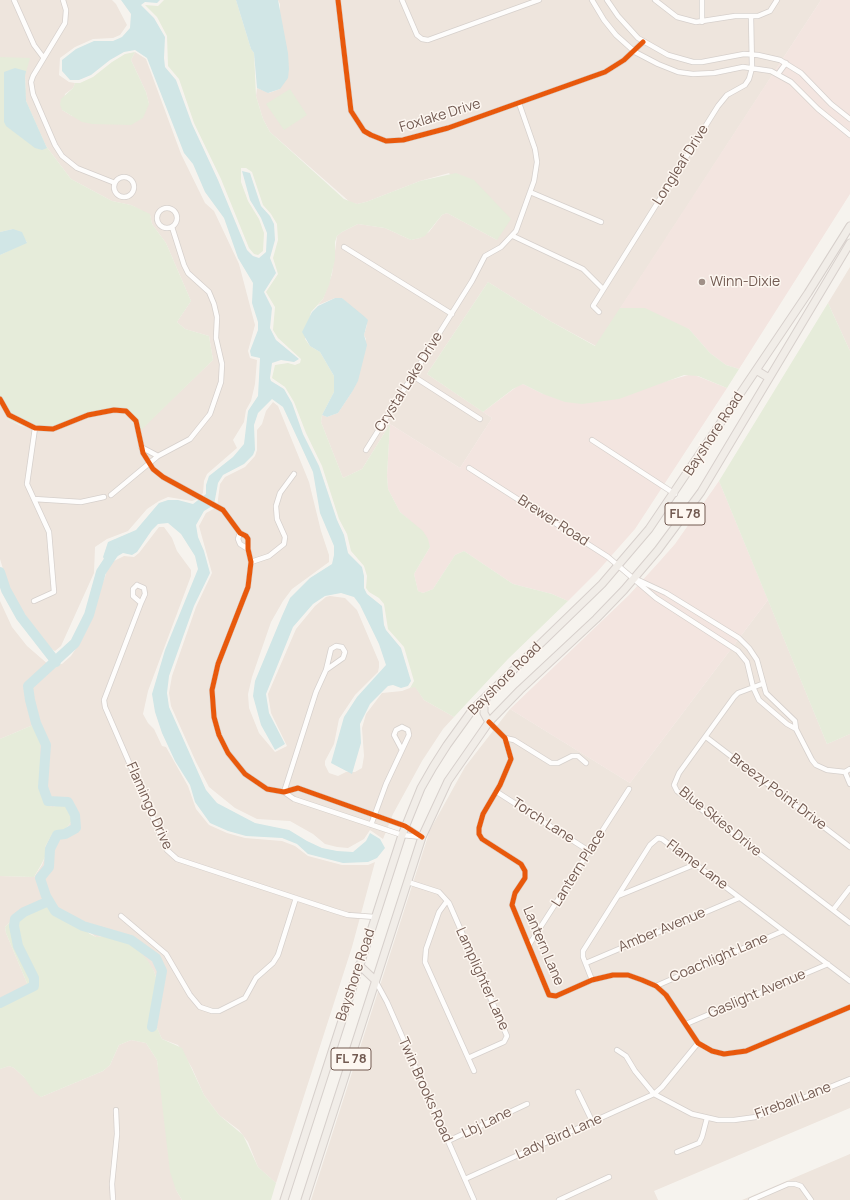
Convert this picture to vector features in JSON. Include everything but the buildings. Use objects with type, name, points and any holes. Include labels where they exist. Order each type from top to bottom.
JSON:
[{"type":"main road","name":"Bayshore Road","points":[[284,1200],[402,835],[421,788],[446,745],[473,709],[570,616],[619,566],[649,530],[808,293],[850,226]]},
{"type":"main road","name":"Bayshore Road","points":[[305,1200],[422,837],[457,765],[489,722],[520,690],[596,619],[658,550],[701,492],[850,243]]},
{"type":"main road","points":[[756,370],[769,378]]},
{"type":"main road","points":[[489,692],[484,706],[484,713],[489,722]]},
{"type":"main road","points":[[359,965],[375,980]]},
{"type":"street","points":[[14,0],[34,45],[43,57]]},
{"type":"street","points":[[63,0],[66,10],[65,23],[59,35],[43,57],[33,76],[31,88],[58,151],[67,161],[77,168],[115,183]]},
{"type":"street","name":"Foxlake Drive","points":[[338,0],[350,104],[359,125],[371,136],[386,141],[403,140],[448,128],[609,70],[635,52],[643,42]]},
{"type":"street","points":[[402,0],[417,35],[422,39],[428,40],[539,0]]},
{"type":"street","points":[[592,0],[610,27],[635,52],[665,67],[686,74],[701,74],[736,68],[761,68],[778,74],[791,82],[818,109],[850,135]]},
{"type":"street","points":[[607,0],[624,24],[643,42],[668,55],[692,62],[751,54],[767,56],[786,63],[801,73],[830,104],[850,119]]},
{"type":"street","points":[[655,0],[678,17],[689,21],[702,22],[729,17],[764,14],[770,10],[777,0]]},
{"type":"street","points":[[702,0],[702,22]]},
{"type":"street","name":"Longleaf Drive","points":[[600,312],[593,306],[718,106],[728,95],[745,85],[749,79],[752,68],[751,16]]},
{"type":"street","points":[[778,74],[786,63]]},
{"type":"street","name":"Crystal Lake Drive","points":[[366,450],[475,277],[484,256],[501,247],[513,236],[536,174],[536,155],[519,103]]},
{"type":"street","points":[[122,177],[129,178],[133,182],[133,192],[128,196],[122,196],[115,190],[115,183],[122,177]]},
{"type":"street","points":[[530,192],[601,222]]},
{"type":"street","points":[[169,208],[177,215],[177,222],[172,227],[166,228],[158,223],[157,217],[162,209],[169,208]]},
{"type":"street","points":[[111,495],[158,456],[184,444],[199,429],[210,414],[220,388],[222,376],[221,357],[216,338],[217,318],[214,304],[209,292],[188,273],[172,227]]},
{"type":"street","points":[[513,236],[582,269],[603,289]]},
{"type":"street","points":[[344,247],[452,314]]},
{"type":"street","points":[[413,376],[480,419]]},
{"type":"street","points":[[0,399],[9,415],[35,428],[59,428],[88,415],[120,410],[126,411],[136,421],[143,453],[153,469],[163,477],[223,510],[240,533],[248,539],[248,549],[251,562],[248,587],[214,677],[212,690],[213,711],[222,742],[236,764],[250,778],[267,789],[284,792],[294,799],[402,835],[422,837]]},
{"type":"street","points":[[34,601],[54,592],[49,532],[27,484],[35,428]]},
{"type":"street","points":[[592,440],[674,494]]},
{"type":"street","points":[[141,447],[158,456]]},
{"type":"street","name":"Brewer Road","points":[[469,468],[540,512],[619,566],[634,578]]},
{"type":"street","points":[[251,562],[269,556],[284,544],[285,537],[277,519],[276,506],[280,494],[294,474]]},
{"type":"street","points":[[34,499],[81,502],[104,497]]},
{"type":"street","points":[[240,533],[238,539],[240,544],[248,549]]},
{"type":"street","points":[[634,578],[666,593],[739,638],[749,648],[757,660],[762,684],[770,699],[795,721],[796,729],[816,765],[827,770],[845,772],[850,769]]},
{"type":"street","points":[[634,578],[656,598],[738,651],[747,662],[753,687],[759,700],[769,711],[796,729]]},
{"type":"street","name":"Flamingo Drive","points":[[141,603],[104,700],[105,707],[167,850],[177,859],[348,915],[375,917]]},
{"type":"street","points":[[284,792],[316,692],[326,670],[331,650],[336,646],[342,647],[345,652],[343,658],[326,670]]},
{"type":"street","name":"Blue Skies Drive","points":[[762,684],[738,693],[734,697],[675,778],[674,785],[677,791],[850,923]]},
{"type":"street","name":"Lantern Lane","points":[[489,722],[505,738],[511,759],[496,792],[483,814],[479,834],[482,840],[516,861],[525,871],[525,878],[515,893],[512,905],[549,995],[556,996],[592,980],[621,974],[642,980],[656,986],[674,1005],[698,1043]]},
{"type":"street","points":[[371,825],[386,784],[402,750],[409,735],[408,730],[402,727],[396,730],[394,736],[402,750]]},
{"type":"street","name":"Breezy Point Drive","points":[[706,737],[850,847]]},
{"type":"street","points":[[505,738],[514,740],[550,763],[558,763],[572,756],[578,756],[586,763]]},
{"type":"street","points":[[845,772],[850,784]]},
{"type":"street","points":[[284,792],[298,788],[405,826],[422,837]]},
{"type":"street","name":"Lantern Place","points":[[529,945],[629,789]]},
{"type":"street","name":"Torch Lane","points":[[496,792],[589,851]]},
{"type":"street","name":"Flame Lane","points":[[592,980],[583,951],[650,845],[658,838],[662,838],[850,981]]},
{"type":"street","points":[[618,896],[696,864]]},
{"type":"street","name":"Lamplighter Lane","points":[[408,882],[439,892],[447,902],[507,1036],[504,1042],[468,1058]]},
{"type":"street","points":[[833,910],[850,888]]},
{"type":"street","points":[[121,916],[166,954],[190,995],[200,1007],[212,1011],[219,1011],[246,998],[256,978],[269,968],[278,955],[296,898]]},
{"type":"street","name":"Amber Avenue","points":[[586,963],[739,898]]},
{"type":"street","name":"Lamplighter Lane","points":[[447,902],[439,912],[426,949],[425,962],[474,1071]]},
{"type":"street","name":"Coachlight Lane","points":[[656,986],[783,931]]},
{"type":"street","name":"Gaslight Avenue","points":[[686,1024],[828,964]]},
{"type":"street","name":"Twin Brooks Road","points":[[375,980],[387,1002],[474,1200]]},
{"type":"street","points":[[654,1094],[662,1087],[698,1043],[718,1053],[738,1053],[850,1008]]},
{"type":"street","name":"Fireball Lane","points":[[617,1050],[626,1056],[654,1094],[680,1109],[707,1118],[734,1120],[756,1116],[850,1079]]},
{"type":"street","points":[[578,1092],[592,1121]]},
{"type":"street","name":"Lady Bird Lane","points":[[465,1179],[654,1094]]},
{"type":"street","name":"Lbj Lane","points":[[448,1142],[527,1104]]},
{"type":"street","points":[[113,1200],[112,1184],[116,1139],[116,1110]]},
{"type":"street","points":[[677,1152],[699,1143],[702,1138],[707,1118]]},
{"type":"street","points":[[559,1200],[609,1177]]},
{"type":"street","points":[[751,1200],[788,1184],[801,1186],[806,1190],[811,1200]]},
{"type":"shaded area","points":[[0,0],[112,0],[116,4],[127,25],[120,35],[113,38],[93,39],[75,47],[60,58],[59,75],[69,82],[75,83],[73,88],[65,94],[62,110],[72,116],[149,104],[146,92],[131,60],[135,52],[146,59],[181,154],[205,203],[214,211],[239,264],[255,325],[248,351],[250,358],[257,360],[255,384],[251,401],[246,410],[244,422],[233,440],[237,448],[207,474],[204,481],[203,493],[198,499],[192,501],[168,497],[159,501],[147,509],[128,531],[107,539],[95,547],[94,573],[61,646],[55,651],[48,647],[25,620],[10,592],[0,559],[0,402],[9,420],[21,426],[50,432],[93,416],[120,412],[126,414],[131,419],[137,433],[213,360],[209,336],[185,329],[177,322],[191,301],[166,243],[152,224],[150,215],[131,205],[112,201],[71,179],[46,146],[26,101],[25,76],[0,57]]},
{"type":"shaded area","points":[[121,0],[160,0],[157,3],[145,2],[141,5],[154,18],[165,37],[165,67],[176,80],[192,124],[218,180],[247,250],[253,256],[259,258],[266,252],[267,233],[261,218],[250,200],[242,171],[250,173],[261,206],[270,216],[274,224],[275,240],[270,258],[276,273],[264,292],[272,308],[270,328],[276,340],[299,359],[294,362],[281,360],[272,363],[270,378],[271,381],[284,389],[292,403],[303,434],[319,466],[337,520],[344,535],[348,553],[362,567],[364,588],[367,594],[382,606],[384,625],[386,630],[401,648],[411,681],[408,686],[401,688],[393,685],[388,686],[370,704],[360,724],[361,743],[352,774],[331,763],[344,717],[357,697],[386,665],[379,644],[360,605],[354,597],[341,593],[325,596],[313,604],[293,627],[266,694],[269,713],[285,744],[275,750],[261,725],[253,696],[255,681],[282,616],[290,598],[310,578],[332,564],[334,555],[334,546],[320,513],[313,472],[283,407],[272,399],[258,413],[254,425],[255,450],[253,455],[244,464],[223,475],[218,483],[214,505],[204,511],[196,525],[198,537],[204,551],[210,573],[194,606],[169,676],[167,693],[169,707],[206,790],[217,803],[255,823],[289,830],[322,848],[337,851],[353,852],[366,841],[370,833],[380,839],[385,848],[377,858],[368,862],[343,863],[308,854],[297,844],[282,838],[246,836],[228,831],[210,823],[195,802],[190,785],[175,761],[162,733],[155,712],[152,694],[165,650],[198,569],[195,556],[181,534],[168,523],[158,524],[137,552],[132,555],[123,553],[106,563],[103,557],[108,542],[136,530],[159,503],[168,500],[178,500],[193,504],[206,494],[206,485],[209,476],[233,457],[244,444],[248,411],[258,396],[260,358],[251,356],[250,351],[258,330],[258,322],[252,303],[253,283],[238,258],[224,218],[205,192],[193,164],[184,153],[147,58],[135,50],[124,52],[110,60],[91,75],[79,80],[70,80],[62,71],[62,60],[76,49],[94,41],[113,41],[122,37],[130,28],[131,14]]},
{"type":"shaded area","points":[[236,0],[278,0],[288,53],[289,69],[288,78],[280,89],[268,93],[257,88],[254,53],[251,49]]},
{"type":"shaded area","points":[[278,0],[821,0],[596,346],[550,321],[488,282],[427,374],[492,418],[460,468],[390,424],[362,469],[343,478],[321,422],[322,415],[327,417],[338,413],[352,392],[366,339],[364,335],[367,325],[342,298],[335,298],[318,305],[323,299],[332,274],[337,236],[358,224],[385,228],[411,240],[420,238],[429,232],[442,215],[447,213],[497,240],[449,173],[420,181],[366,202],[357,204],[351,203],[270,132],[263,119],[256,96],[257,88],[269,93],[280,89],[280,4]]},
{"type":"shaded area","points":[[821,0],[850,0],[850,194],[739,369],[726,365],[710,353],[689,329],[620,308]]},
{"type":"shaded area","points":[[15,68],[26,71],[26,101],[47,148],[42,150],[35,148],[6,126],[4,122],[4,72]]},
{"type":"shaded area","points":[[13,229],[22,232],[27,243],[0,255],[0,232]]},
{"type":"shaded area","points":[[850,267],[850,351],[828,303]]},
{"type":"shaded area","points":[[335,298],[342,298],[368,320],[364,335],[367,345],[358,381],[352,392],[338,413],[327,417],[322,415],[334,392],[334,376],[320,352],[310,346],[302,332],[312,312],[318,306]]},
{"type":"shaded area","points":[[692,374],[727,388],[635,529],[597,572],[568,601],[552,594],[513,584],[464,551],[455,555],[433,589],[423,593],[418,591],[414,574],[430,547],[408,519],[400,512],[388,489],[387,475],[390,424],[460,468],[492,418],[483,412],[519,385],[523,384],[543,394],[667,381]]},
{"type":"shaded area","points":[[273,402],[278,406],[309,482],[321,531],[329,555],[329,562],[292,589],[271,622],[252,677],[248,694],[249,708],[259,733],[275,752],[287,746],[271,713],[268,694],[296,629],[315,606],[326,597],[330,596],[345,598],[357,610],[379,662],[379,667],[378,672],[355,695],[339,719],[334,744],[325,761],[325,765],[329,773],[338,776],[346,772],[355,772],[362,768],[364,756],[362,728],[366,714],[382,693],[402,691],[415,686],[424,700],[454,717],[443,729],[422,761],[393,814],[383,839],[370,830],[364,839],[348,848],[325,844],[313,834],[290,821],[257,819],[235,808],[209,787],[171,706],[169,693],[172,676],[196,607],[212,573],[199,526],[206,513],[217,507],[220,484],[225,477],[245,467],[255,456],[257,450],[257,430],[262,424],[266,411]]},
{"type":"shaded area","points":[[719,481],[768,600],[630,783],[510,709],[629,595],[675,544]]},
{"type":"shaded area","points":[[159,527],[164,527],[172,538],[177,551],[191,570],[191,576],[148,691],[143,714],[148,723],[154,729],[162,746],[166,747],[188,786],[196,809],[209,825],[227,833],[245,838],[282,841],[295,846],[308,856],[342,865],[368,865],[375,862],[352,947],[276,1183],[258,1167],[248,1142],[239,1130],[219,1115],[204,1095],[192,1068],[178,1045],[162,1039],[150,1012],[157,980],[154,971],[136,947],[110,936],[96,937],[48,901],[10,922],[5,927],[6,933],[29,988],[28,992],[24,995],[0,1006],[0,876],[34,877],[42,865],[45,857],[45,847],[52,834],[56,830],[65,830],[71,822],[71,811],[63,805],[52,807],[46,803],[40,792],[40,742],[33,725],[0,739],[0,601],[12,627],[27,646],[49,665],[62,664],[75,650],[105,577],[107,570],[106,565],[124,556],[134,557],[139,553]]},
{"type":"shaded area","points":[[768,600],[827,744],[850,734],[850,1108],[654,1191],[658,1200],[311,1200],[430,830],[465,767],[510,709],[630,783]]},
{"type":"shaded area","points":[[131,1040],[146,1043],[157,1060],[176,1190],[182,1200],[0,1200],[0,1069],[9,1066],[14,1068],[41,1097],[103,1071],[110,1065],[119,1045]]},
{"type":"shaded area","points":[[850,1154],[850,1200],[742,1200]]},
{"type":"green space","points":[[164,0],[236,0],[251,49],[254,53],[256,96],[263,119],[270,132],[344,199],[357,204],[366,202],[420,181],[456,173],[474,180],[511,219],[497,240],[447,213],[442,215],[425,236],[411,240],[385,228],[358,224],[342,232],[337,236],[335,242],[335,259],[329,285],[323,299],[311,312],[305,339],[310,346],[320,352],[334,376],[334,392],[322,415],[321,422],[343,478],[362,469],[390,424],[387,475],[388,489],[400,512],[423,531],[428,539],[430,547],[414,574],[418,591],[423,593],[433,589],[455,555],[464,551],[513,584],[552,594],[568,601],[508,659],[454,717],[424,700],[415,687],[410,688],[414,681],[404,647],[388,629],[384,604],[366,588],[367,576],[364,566],[351,551],[347,534],[339,519],[322,466],[306,433],[294,402],[285,387],[272,378],[275,365],[288,363],[295,365],[300,363],[301,359],[278,338],[273,330],[275,307],[266,292],[278,274],[273,258],[278,240],[277,224],[263,205],[252,172],[246,168],[241,168],[241,182],[248,201],[259,219],[264,233],[263,251],[258,255],[254,254],[249,248],[221,179],[194,123],[179,79],[168,66],[167,36],[157,17],[145,5],[158,6]]},
{"type":"green space","points":[[135,52],[131,60],[146,92],[149,104],[143,118],[131,125],[92,124],[82,122],[62,110],[60,105],[61,99],[73,88],[75,83],[80,83],[93,77],[125,54]]},
{"type":"green space","points":[[0,57],[30,58],[25,76],[26,101],[46,146],[71,179],[112,201],[131,205],[150,214],[152,224],[166,243],[191,301],[177,322],[185,329],[209,336],[213,360],[138,433],[131,419],[126,414],[120,412],[93,416],[50,432],[33,430],[9,420],[0,402],[0,255],[27,242],[13,229],[0,232]]},
{"type":"green space","points":[[290,89],[307,115],[284,130],[266,104]]},
{"type":"green space","points":[[488,282],[550,321],[595,346],[620,308],[645,308],[689,329],[710,353],[726,365],[739,369],[727,388],[698,376],[684,375],[619,399],[582,404],[565,402],[543,394],[523,384],[513,389],[483,412],[427,374]]},
{"type":"green space","points":[[828,303],[850,351],[850,734],[827,744],[719,481]]},
{"type":"green space","points":[[33,725],[40,742],[40,792],[46,803],[52,807],[63,804],[71,812],[71,822],[65,830],[57,830],[52,834],[45,847],[45,857],[34,877],[0,876],[0,739]]},
{"type":"green space","points":[[48,901],[90,934],[96,937],[110,936],[122,940],[136,947],[148,961],[157,980],[157,988],[150,1012],[162,1039],[182,1048],[204,1095],[219,1115],[243,1135],[258,1167],[276,1183],[271,1200],[182,1200],[176,1190],[170,1172],[157,1060],[146,1043],[131,1040],[119,1045],[110,1065],[103,1071],[41,1097],[35,1093],[24,1077],[14,1068],[9,1066],[0,1069],[0,1006],[24,995],[28,992],[29,988],[6,933],[5,927],[10,922]]},
{"type":"waterway","points":[[115,551],[101,572],[89,615],[75,643],[28,686],[36,723],[46,745],[43,787],[48,801],[68,802],[75,815],[76,828],[65,834],[57,835],[50,849],[49,867],[40,878],[46,896],[55,911],[83,926],[131,940],[156,958],[162,971],[152,1027]]},
{"type":"waterway","points":[[0,572],[6,590],[21,617],[56,662]]},
{"type":"waterway","points":[[0,1003],[34,986],[34,978],[18,946],[14,926],[15,919],[24,912],[49,901]]},
{"type":"cycle path","points":[[338,0],[351,111],[364,131],[386,141],[403,140],[448,128],[605,72],[624,60],[643,42]]},
{"type":"cycle path","points":[[0,399],[9,415],[35,428],[53,429],[88,415],[114,410],[126,411],[136,421],[143,453],[153,469],[163,477],[223,510],[240,533],[248,539],[248,549],[251,562],[248,587],[218,664],[212,690],[214,717],[219,735],[228,753],[245,774],[267,789],[284,792],[298,788],[405,826],[422,837]]},
{"type":"cycle path","points":[[489,722],[505,738],[511,759],[500,785],[483,814],[479,834],[482,839],[521,864],[525,871],[525,878],[515,893],[512,905],[549,995],[556,996],[592,980],[613,975],[628,975],[656,986],[666,995],[698,1043],[712,1051],[724,1054],[746,1051],[850,1007]]},
{"type":"place","name":"Winn-Dixie","points":[[702,282]]}]
